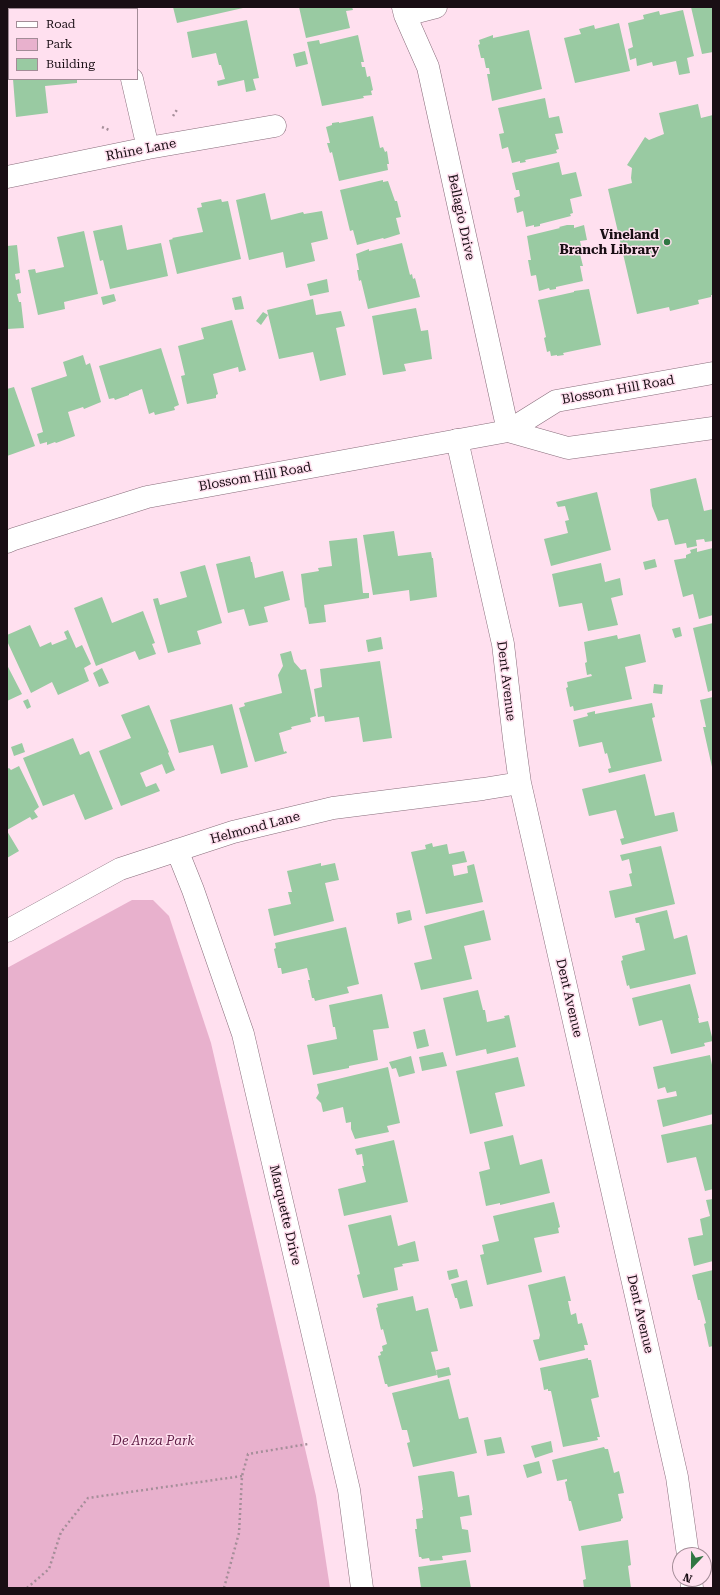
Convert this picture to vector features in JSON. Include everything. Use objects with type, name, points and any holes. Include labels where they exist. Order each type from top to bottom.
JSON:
[{"type":"street","points":[[404,11],[436,7]]},
{"type":"street","name":"Bellagio Drive","points":[[404,11],[428,67],[508,431]]},
{"type":"street","points":[[132,80],[148,148]]},
{"type":"street","name":"Rhine Lane","points":[[7,177],[148,148],[275,126]]},
{"type":"street","name":"Blossom Hill Road","points":[[7,542],[14,538],[147,497],[508,431],[556,401],[713,373]]},
{"type":"street","name":"Blossom Hill Road","points":[[508,431],[568,448],[713,428]]},
{"type":"street","name":"Dent Avenue","points":[[457,440],[503,644],[520,782],[677,1477],[687,1547]]},
{"type":"street","name":"Helmond Lane","points":[[7,931],[120,868],[233,832],[333,808],[483,789],[520,782]]},
{"type":"street","name":"Marquette Drive","points":[[177,850],[193,890],[244,1034],[349,1490],[362,1588]]},
{"type":"path","points":[[173,116],[178,108]]},
{"type":"path","points":[[102,127],[111,130]]},
{"type":"path","points":[[224,1588],[240,1533],[242,1476],[248,1454],[308,1444]]},
{"type":"path","points":[[27,1588],[49,1569],[61,1532],[88,1498],[242,1476]]},
{"type":"green space","name":"De Anza Park","points":[[132,900],[153,900],[169,916],[211,1043],[316,1496],[330,1588],[7,1588],[7,968]]},
{"type":"building","points":[[173,7],[243,7],[243,8],[177,23]]},
{"type":"building","points":[[299,7],[352,7],[353,10],[346,11],[350,28],[306,38]]},
{"type":"building","points":[[691,7],[713,7],[713,52],[702,54]]},
{"type":"building","points":[[683,10],[694,56],[687,58],[690,73],[679,75],[676,61],[653,66],[652,62],[637,66],[636,58],[630,60],[628,49],[633,47],[628,23],[644,19],[643,15],[659,11],[660,15]]},
{"type":"building","points":[[247,20],[259,78],[253,79],[256,90],[246,92],[244,80],[218,86],[217,81],[225,79],[216,53],[192,58],[187,32]]},
{"type":"building","points":[[619,23],[630,71],[575,83],[564,38],[581,34],[579,29],[594,25],[595,29]]},
{"type":"building","points":[[529,30],[542,89],[492,101],[487,74],[490,74],[489,68],[486,68],[484,58],[481,58],[478,45],[480,44],[479,40],[493,35],[493,38]]},
{"type":"building","points":[[358,35],[364,62],[361,62],[362,67],[365,67],[367,77],[370,76],[373,90],[371,91],[372,95],[363,96],[364,98],[322,106],[307,42],[319,40],[320,44]]},
{"type":"building","points":[[305,51],[308,64],[296,67],[293,54]]},
{"type":"building","points":[[13,80],[77,80],[77,83],[45,86],[48,113],[16,117]]},
{"type":"building","points":[[545,98],[549,118],[559,116],[563,133],[555,134],[559,149],[556,150],[557,153],[525,160],[526,162],[520,163],[520,161],[512,163],[508,147],[502,149],[499,134],[504,133],[498,108]]},
{"type":"building","name":"Vineland Branch Library","points":[[698,104],[701,118],[713,115],[713,295],[711,295],[711,297],[698,300],[699,304],[670,311],[669,307],[637,314],[608,189],[632,183],[632,168],[627,165],[645,137],[649,140],[664,134],[659,113]]},
{"type":"building","points":[[373,116],[380,148],[383,147],[385,152],[387,151],[389,164],[387,164],[388,170],[339,181],[332,152],[330,153],[327,143],[330,143],[326,127],[332,125],[332,123]]},
{"type":"building","points":[[559,162],[562,175],[576,172],[582,196],[570,199],[573,213],[570,214],[571,216],[540,224],[540,226],[534,227],[534,225],[526,227],[523,211],[517,213],[514,198],[520,196],[519,190],[516,190],[512,173]]},
{"type":"building","points":[[383,180],[383,182],[388,181],[395,201],[397,201],[401,217],[396,218],[400,234],[357,245],[353,230],[350,231],[340,190]]},
{"type":"building","points":[[265,193],[271,220],[303,212],[304,214],[322,211],[328,239],[311,243],[315,261],[286,268],[283,252],[249,260],[236,200]]},
{"type":"building","points":[[221,199],[222,202],[228,201],[241,259],[177,274],[169,240],[173,239],[172,238],[203,232],[197,208],[202,207],[201,203]]},
{"type":"building","points":[[122,225],[127,250],[161,243],[168,276],[110,289],[103,260],[100,261],[93,231]]},
{"type":"building","points":[[567,225],[574,225],[574,228],[584,225],[587,240],[580,241],[583,254],[580,254],[583,266],[580,266],[583,281],[556,287],[556,289],[550,290],[549,288],[539,291],[536,275],[531,276],[528,260],[531,260],[527,236]]},
{"type":"building","points":[[84,231],[98,294],[64,302],[65,309],[38,315],[28,270],[35,269],[36,273],[64,267],[57,237]]},
{"type":"building","points":[[402,243],[410,275],[412,274],[413,279],[415,278],[420,297],[368,309],[361,280],[359,281],[357,270],[359,270],[356,254],[369,249],[369,251]]},
{"type":"building","points":[[17,245],[20,273],[15,274],[16,280],[19,279],[21,293],[17,294],[19,302],[21,302],[24,328],[7,329],[7,246]]},
{"type":"building","points":[[327,279],[329,292],[310,296],[307,284]]},
{"type":"building","points":[[589,289],[601,345],[563,353],[564,355],[551,356],[550,351],[547,352],[544,338],[546,337],[538,300],[574,291]]},
{"type":"building","points":[[114,294],[116,301],[103,305],[101,297]]},
{"type":"building","points":[[241,296],[244,309],[235,310],[232,298]]},
{"type":"building","points":[[313,299],[316,315],[341,311],[345,326],[336,328],[346,375],[320,381],[313,352],[279,359],[267,310]]},
{"type":"building","points":[[416,308],[421,331],[428,330],[432,359],[404,364],[406,371],[383,375],[372,316]]},
{"type":"building","points":[[263,312],[268,315],[261,325],[256,321]]},
{"type":"building","points":[[232,320],[246,370],[239,372],[238,367],[213,374],[218,394],[216,395],[216,398],[187,404],[181,376],[185,375],[178,346],[204,339],[201,328]]},
{"type":"building","points":[[161,348],[179,405],[174,407],[175,410],[155,415],[154,412],[149,414],[142,389],[115,400],[114,398],[109,399],[99,366]]},
{"type":"building","points":[[83,355],[86,365],[90,363],[101,402],[84,409],[83,407],[68,412],[75,436],[56,443],[47,445],[47,442],[40,444],[37,434],[43,432],[31,388],[67,376],[63,362]]},
{"type":"building","points":[[14,387],[35,446],[7,456],[7,389]]},
{"type":"building","points":[[696,478],[704,511],[713,509],[713,541],[705,542],[704,539],[696,540],[697,546],[687,548],[686,543],[675,545],[668,519],[658,521],[652,506],[650,489]]},
{"type":"building","points":[[597,492],[611,550],[551,566],[544,539],[568,533],[565,521],[569,520],[565,506],[558,507],[556,502]]},
{"type":"building","points":[[394,531],[398,556],[431,552],[437,597],[410,601],[409,590],[373,595],[363,535]]},
{"type":"building","points":[[357,538],[363,593],[369,593],[369,598],[324,605],[326,622],[309,624],[306,607],[305,608],[301,574],[319,571],[318,568],[332,566],[329,541]]},
{"type":"building","points":[[697,548],[697,552],[713,548],[713,615],[699,619],[693,594],[683,597],[674,560],[686,558],[686,555],[691,553],[690,550]]},
{"type":"building","points":[[250,556],[255,578],[283,571],[290,600],[264,607],[268,622],[249,626],[244,609],[228,613],[216,564]]},
{"type":"building","points":[[655,559],[657,567],[645,570],[643,562]]},
{"type":"building","points":[[601,563],[605,582],[620,578],[623,595],[611,598],[618,625],[588,631],[582,603],[559,607],[552,574]]},
{"type":"building","points":[[205,565],[222,623],[197,631],[201,644],[168,653],[153,599],[158,598],[160,605],[187,597],[180,572]]},
{"type":"building","points":[[102,597],[112,623],[143,611],[155,643],[152,644],[156,654],[139,660],[135,651],[96,666],[74,608]]},
{"type":"building","points":[[713,623],[713,690],[708,692],[693,628]]},
{"type":"building","points":[[30,625],[40,647],[51,642],[52,645],[67,639],[64,632],[68,630],[76,648],[82,645],[91,664],[84,668],[89,681],[58,695],[52,682],[31,693],[7,641],[7,635]]},
{"type":"building","points":[[680,627],[682,636],[675,638],[672,629]]},
{"type":"building","points":[[640,634],[646,662],[625,667],[632,699],[574,711],[573,706],[570,707],[566,688],[568,687],[567,682],[592,676],[591,674],[587,675],[584,642],[617,635],[618,639]]},
{"type":"building","points":[[381,637],[383,649],[368,652],[366,640]]},
{"type":"building","points":[[291,651],[294,662],[301,670],[306,669],[316,716],[310,718],[311,722],[291,727],[292,729],[279,733],[284,752],[286,751],[287,753],[255,762],[239,708],[245,706],[244,703],[282,693],[278,675],[283,666],[280,654]]},
{"type":"building","points":[[380,661],[392,738],[363,742],[359,717],[325,722],[324,716],[318,717],[314,689],[322,687],[320,669]]},
{"type":"building","points":[[7,665],[22,694],[7,701]]},
{"type":"building","points":[[102,668],[109,683],[99,687],[93,673]]},
{"type":"building","points":[[654,684],[663,685],[662,694],[653,693]]},
{"type":"building","points":[[713,697],[712,767],[703,727],[706,727],[700,700]]},
{"type":"building","points":[[28,699],[31,707],[27,709],[23,701]]},
{"type":"building","points":[[652,703],[655,717],[652,718],[662,761],[609,773],[608,769],[611,768],[602,742],[579,747],[573,720],[588,716],[587,713],[595,711],[595,714]]},
{"type":"building","points":[[232,704],[248,767],[221,774],[213,745],[179,753],[170,720]]},
{"type":"building","points":[[149,705],[175,770],[166,774],[162,764],[140,773],[146,787],[156,783],[160,791],[121,806],[99,751],[131,738],[121,715]]},
{"type":"building","points":[[73,738],[80,755],[89,751],[113,809],[85,820],[74,794],[43,806],[23,758]]},
{"type":"building","points":[[22,743],[25,752],[14,756],[11,747]]},
{"type":"building","points":[[19,766],[39,807],[34,811],[38,817],[32,820],[30,817],[7,830],[7,769],[9,768],[11,770]]},
{"type":"building","points":[[645,774],[655,816],[674,812],[678,831],[622,845],[620,839],[624,838],[616,810],[589,816],[582,789]]},
{"type":"building","points":[[7,831],[19,851],[7,858]]},
{"type":"building","points":[[432,843],[433,847],[447,844],[449,854],[464,851],[467,862],[452,865],[454,876],[468,873],[467,866],[474,864],[483,902],[426,914],[411,852],[426,849],[425,845]]},
{"type":"building","points":[[661,846],[675,904],[615,918],[609,891],[632,886],[629,874],[632,873],[629,859],[622,861],[620,855]]},
{"type":"building","points":[[321,863],[321,866],[335,863],[339,880],[325,883],[334,921],[274,936],[268,909],[291,904],[288,892],[292,892],[287,871]]},
{"type":"building","points":[[410,910],[412,920],[398,924],[396,913]]},
{"type":"building","points":[[484,910],[491,940],[464,946],[472,979],[421,990],[414,963],[432,959],[424,926]]},
{"type":"building","points":[[667,910],[674,939],[687,935],[696,974],[630,989],[629,985],[627,986],[621,961],[623,960],[622,956],[645,950],[639,923],[636,923],[635,918]]},
{"type":"building","points":[[346,927],[359,984],[347,987],[349,993],[315,1001],[314,998],[312,998],[307,968],[282,974],[281,968],[278,968],[274,949],[276,948],[275,943]]},
{"type":"building","points":[[690,984],[699,1023],[708,1021],[713,1041],[704,1043],[705,1046],[671,1054],[662,1020],[639,1026],[632,998]]},
{"type":"building","points":[[478,990],[483,1010],[485,1010],[487,1022],[505,1018],[504,1016],[509,1015],[516,1047],[487,1054],[486,1049],[456,1056],[443,998]]},
{"type":"building","points":[[382,994],[389,1028],[373,1030],[378,1060],[349,1066],[349,1068],[313,1075],[307,1045],[337,1039],[329,1005]]},
{"type":"building","points":[[425,1029],[429,1046],[417,1049],[413,1032]]},
{"type":"building","points":[[443,1052],[447,1066],[422,1071],[419,1057]]},
{"type":"building","points":[[710,1055],[713,1070],[713,1114],[663,1127],[657,1100],[677,1096],[676,1091],[667,1093],[665,1087],[658,1089],[653,1067]]},
{"type":"building","points":[[411,1056],[415,1073],[399,1077],[396,1068],[392,1069],[389,1062]]},
{"type":"building","points":[[518,1057],[525,1086],[495,1093],[503,1126],[470,1134],[456,1071]]},
{"type":"building","points":[[388,1067],[400,1123],[387,1126],[389,1132],[355,1139],[351,1129],[351,1122],[346,1123],[343,1107],[323,1112],[321,1103],[316,1098],[319,1093],[317,1084]]},
{"type":"building","points":[[713,1124],[713,1189],[705,1191],[696,1157],[667,1163],[661,1135]]},
{"type":"building","points":[[513,1135],[520,1165],[542,1159],[550,1193],[500,1205],[500,1203],[486,1206],[479,1172],[490,1169],[484,1142]]},
{"type":"building","points":[[394,1140],[408,1202],[344,1216],[338,1189],[366,1182],[362,1166],[364,1166],[362,1154],[357,1155],[355,1149]]},
{"type":"building","points":[[713,1199],[713,1261],[694,1266],[688,1238],[703,1235],[700,1219],[710,1216],[706,1200]]},
{"type":"building","points":[[554,1202],[560,1227],[558,1228],[559,1233],[534,1238],[542,1272],[487,1285],[480,1255],[484,1254],[482,1245],[499,1241],[493,1216]]},
{"type":"building","points":[[391,1215],[398,1246],[415,1241],[419,1261],[402,1264],[403,1266],[394,1268],[398,1290],[363,1298],[357,1275],[360,1274],[348,1225]]},
{"type":"building","points":[[457,1269],[459,1277],[449,1280],[447,1271]]},
{"type":"building","points":[[713,1270],[713,1346],[709,1347],[704,1324],[706,1323],[700,1300],[698,1300],[692,1275]]},
{"type":"building","points":[[565,1276],[571,1301],[568,1301],[571,1315],[576,1313],[578,1324],[582,1323],[588,1345],[584,1345],[585,1350],[539,1361],[533,1340],[539,1339],[540,1335],[528,1285]]},
{"type":"building","points":[[467,1280],[473,1306],[460,1309],[451,1284]]},
{"type":"building","points":[[413,1296],[416,1311],[428,1308],[438,1351],[431,1352],[437,1375],[388,1387],[387,1384],[385,1384],[378,1356],[381,1355],[380,1352],[383,1351],[382,1346],[387,1344],[383,1329],[381,1330],[376,1308],[378,1307],[377,1304]]},
{"type":"building","points":[[588,1358],[588,1360],[591,1360],[599,1397],[591,1399],[600,1437],[597,1437],[598,1440],[563,1447],[551,1391],[548,1391],[548,1389],[544,1390],[540,1368]]},
{"type":"building","points":[[449,1367],[451,1375],[438,1378],[436,1370]]},
{"type":"building","points":[[449,1379],[459,1419],[468,1417],[477,1453],[413,1467],[407,1443],[410,1442],[407,1430],[402,1430],[392,1393]]},
{"type":"building","points":[[501,1437],[505,1453],[487,1456],[484,1440]]},
{"type":"building","points":[[551,1441],[553,1452],[535,1458],[531,1446]]},
{"type":"building","points":[[604,1447],[605,1449],[608,1449],[614,1473],[619,1471],[624,1493],[618,1494],[623,1518],[621,1521],[579,1531],[571,1501],[569,1501],[565,1482],[567,1479],[557,1481],[552,1460]]},
{"type":"building","points":[[539,1461],[542,1473],[527,1478],[523,1465]]},
{"type":"building","points":[[451,1471],[454,1472],[458,1497],[469,1495],[472,1515],[460,1517],[462,1529],[468,1530],[471,1552],[442,1556],[443,1560],[430,1561],[429,1558],[422,1559],[419,1557],[415,1529],[417,1529],[416,1519],[423,1518],[418,1476]]},
{"type":"building","points":[[628,1540],[631,1565],[628,1566],[631,1588],[584,1588],[583,1580],[586,1579],[581,1546]]},
{"type":"building","points":[[466,1560],[471,1588],[421,1588],[418,1567]]},
{"type":"place","name":"Vineland Branch Library","points":[[667,242]]}]
